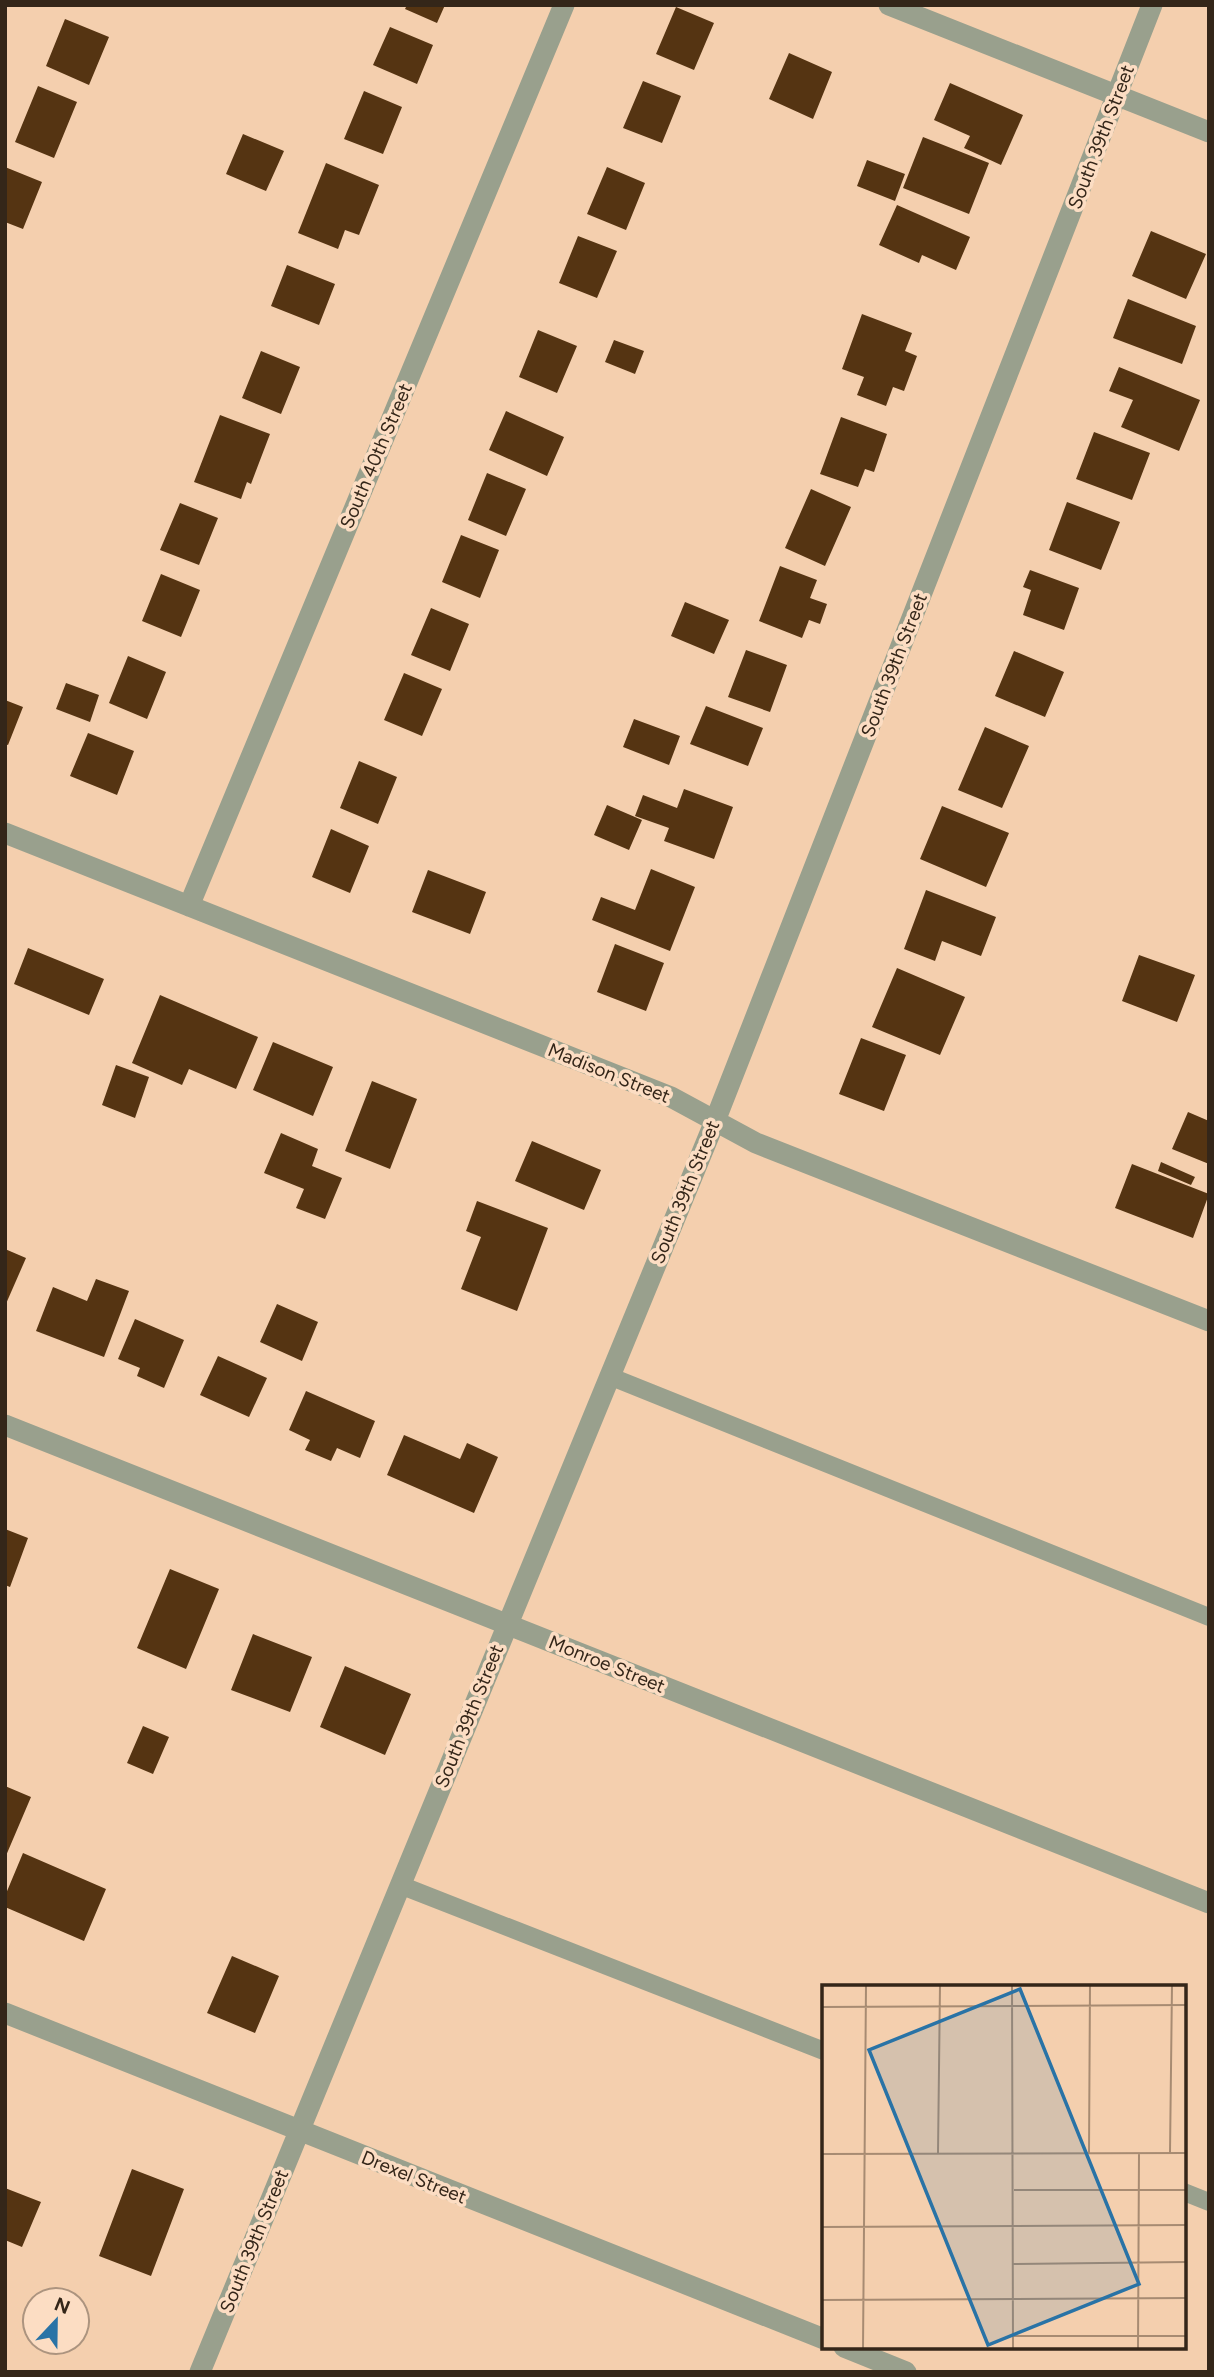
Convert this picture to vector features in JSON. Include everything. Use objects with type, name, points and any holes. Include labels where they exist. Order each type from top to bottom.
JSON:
[{"type":"street","name":"South 40th Street","points":[[189,906],[564,5]]},
{"type":"street","points":[[888,5],[1209,132]]},
{"type":"street","name":"South 39th Street","points":[[200,2372],[715,1121],[1152,5]]},
{"type":"street","name":"Madison Street","points":[[5,833],[671,1097],[756,1143],[1209,1321]]},
{"type":"street","name":"Monroe Street","points":[[5,1424],[1209,1903]]},
{"type":"street","name":"Drexel Street","points":[[5,2013],[822,2338]]},
{"type":"street","points":[[849,2349],[906,2372]]},
{"type":"lane","points":[[609,1376],[1209,1617]]},
{"type":"lane","points":[[400,1885],[822,2050]]},
{"type":"lane","points":[[1186,2193],[1209,2202]]},
{"type":"building","points":[[407,5],[445,5],[437,23],[405,9]]},
{"type":"building","points":[[676,7],[714,23],[694,70],[656,54]]},
{"type":"building","points":[[65,19],[109,37],[89,85],[46,66]]},
{"type":"building","points":[[390,27],[433,45],[417,84],[373,65]]},
{"type":"building","points":[[789,53],[832,72],[813,119],[769,99]]},
{"type":"building","points":[[643,81],[681,96],[662,143],[623,128]]},
{"type":"building","points":[[950,83],[1023,115],[1001,165],[964,148],[970,136],[934,120]]},
{"type":"building","points":[[38,86],[77,102],[54,158],[15,142]]},
{"type":"building","points":[[364,91],[402,107],[383,154],[344,139]]},
{"type":"building","points":[[243,134],[284,151],[266,191],[226,174]]},
{"type":"building","points":[[923,137],[989,163],[969,214],[903,188]]},
{"type":"building","points":[[867,160],[905,174],[895,201],[857,186]]},
{"type":"building","points":[[326,163],[379,185],[359,235],[345,230],[338,249],[298,233]]},
{"type":"building","points":[[5,167],[42,182],[23,229],[5,222]]},
{"type":"building","points":[[607,167],[645,183],[626,230],[587,214]]},
{"type":"building","points":[[897,205],[970,237],[956,270],[922,255],[919,263],[879,245]]},
{"type":"building","points":[[1151,231],[1206,254],[1186,299],[1132,276]]},
{"type":"building","points":[[578,236],[617,251],[597,298],[559,283]]},
{"type":"building","points":[[287,265],[335,284],[319,325],[271,306]]},
{"type":"building","points":[[1128,299],[1196,326],[1182,364],[1113,338]]},
{"type":"building","points":[[862,314],[912,333],[905,351],[917,356],[904,391],[893,387],[886,406],[857,395],[864,377],[842,369]]},
{"type":"building","points":[[538,330],[577,346],[557,393],[519,377]]},
{"type":"building","points":[[614,340],[644,351],[635,374],[605,362]]},
{"type":"building","points":[[261,351],[300,367],[281,414],[242,398]]},
{"type":"building","points":[[1119,367],[1200,400],[1179,451],[1121,427],[1133,400],[1109,391]]},
{"type":"building","points":[[506,411],[564,437],[547,476],[489,450]]},
{"type":"building","points":[[220,415],[270,434],[251,484],[247,482],[241,499],[194,482]]},
{"type":"building","points":[[841,417],[887,434],[874,472],[865,469],[858,487],[820,474]]},
{"type":"building","points":[[1094,432],[1150,453],[1132,500],[1076,479]]},
{"type":"building","points":[[487,473],[526,489],[506,536],[468,520]]},
{"type":"building","points":[[811,489],[851,507],[825,566],[785,548]]},
{"type":"building","points":[[1067,502],[1120,522],[1101,570],[1049,550]]},
{"type":"building","points":[[180,503],[218,518],[199,565],[160,550]]},
{"type":"building","points":[[461,535],[499,550],[480,598],[442,582]]},
{"type":"building","points":[[780,566],[817,580],[810,598],[827,604],[820,624],[809,620],[802,638],[759,621]]},
{"type":"building","points":[[1030,570],[1079,588],[1064,630],[1023,615],[1031,590],[1023,587]]},
{"type":"building","points":[[161,574],[200,590],[181,637],[142,621]]},
{"type":"building","points":[[685,602],[729,620],[714,654],[671,636]]},
{"type":"building","points":[[431,608],[469,624],[450,671],[411,655]]},
{"type":"building","points":[[746,650],[787,665],[770,712],[728,697]]},
{"type":"building","points":[[1014,651],[1064,672],[1045,717],[995,696]]},
{"type":"building","points":[[128,656],[166,672],[147,719],[109,703]]},
{"type":"building","points":[[404,673],[442,689],[422,736],[384,720]]},
{"type":"building","points":[[66,683],[99,695],[90,722],[56,709]]},
{"type":"building","points":[[5,700],[23,707],[8,745],[5,744]]},
{"type":"building","points":[[706,706],[763,728],[748,766],[690,744]]},
{"type":"building","points":[[634,719],[680,736],[669,765],[623,747]]},
{"type":"building","points":[[985,727],[1029,746],[1002,808],[958,790]]},
{"type":"building","points":[[88,733],[134,751],[117,795],[70,776]]},
{"type":"building","points":[[359,761],[397,777],[378,824],[340,808]]},
{"type":"building","points":[[684,789],[733,807],[714,859],[664,841],[669,828],[635,816],[643,795],[677,808]]},
{"type":"building","points":[[607,805],[642,820],[629,850],[594,835]]},
{"type":"building","points":[[942,806],[1009,833],[986,887],[920,859]]},
{"type":"building","points":[[331,829],[369,846],[350,893],[312,877]]},
{"type":"building","points":[[651,869],[695,887],[670,951],[592,920],[601,897],[635,910]]},
{"type":"building","points":[[428,870],[486,892],[470,934],[412,912]]},
{"type":"building","points":[[926,890],[996,917],[981,956],[942,941],[935,961],[904,949]]},
{"type":"building","points":[[615,944],[664,963],[646,1011],[597,992]]},
{"type":"building","points":[[28,948],[104,979],[89,1015],[14,984]]},
{"type":"building","points":[[1139,955],[1195,975],[1177,1022],[1122,1001]]},
{"type":"building","points":[[897,968],[965,997],[940,1055],[872,1027]]},
{"type":"building","points":[[160,995],[258,1037],[236,1089],[189,1069],[182,1085],[132,1063]]},
{"type":"building","points":[[861,1038],[906,1055],[884,1111],[839,1094]]},
{"type":"building","points":[[273,1042],[333,1067],[313,1116],[253,1090]]},
{"type":"building","points":[[116,1065],[149,1077],[135,1118],[102,1105]]},
{"type":"building","points":[[372,1081],[417,1099],[390,1169],[345,1151]]},
{"type":"building","points":[[1188,1112],[1209,1121],[1209,1164],[1172,1149]]},
{"type":"building","points":[[281,1133],[318,1149],[312,1166],[342,1178],[325,1219],[296,1208],[304,1189],[264,1173]]},
{"type":"building","points":[[532,1141],[601,1170],[584,1210],[515,1181]]},
{"type":"building","points":[[1161,1162],[1195,1177],[1191,1185],[1158,1171]]},
{"type":"building","points":[[1132,1164],[1209,1194],[1193,1238],[1115,1208]]},
{"type":"building","points":[[477,1201],[548,1228],[517,1311],[461,1289],[481,1237],[466,1231]]},
{"type":"building","points":[[5,1249],[26,1258],[5,1306]]},
{"type":"building","points":[[96,1279],[129,1291],[104,1357],[36,1331],[53,1287],[87,1301]]},
{"type":"building","points":[[277,1304],[318,1322],[302,1361],[260,1342]]},
{"type":"building","points":[[135,1319],[184,1340],[164,1388],[137,1376],[140,1368],[118,1359]]},
{"type":"building","points":[[218,1356],[267,1378],[249,1417],[200,1395]]},
{"type":"building","points":[[306,1391],[375,1421],[360,1458],[337,1448],[331,1461],[305,1450],[310,1440],[289,1430]]},
{"type":"building","points":[[404,1435],[460,1459],[467,1443],[498,1457],[474,1513],[387,1475]]},
{"type":"building","points":[[5,1529],[28,1538],[10,1587],[5,1585]]},
{"type":"building","points":[[170,1569],[219,1589],[186,1669],[137,1648]]},
{"type":"building","points":[[253,1634],[312,1657],[290,1712],[231,1690]]},
{"type":"building","points":[[345,1666],[411,1694],[385,1755],[320,1727]]},
{"type":"building","points":[[143,1726],[169,1737],[153,1774],[127,1763]]},
{"type":"building","points":[[5,1786],[31,1797],[5,1858]]},
{"type":"building","points":[[23,1853],[106,1889],[84,1941],[5,1907],[5,1896]]},
{"type":"building","points":[[232,1956],[279,1976],[255,2033],[207,2013]]},
{"type":"building","points":[[132,2169],[184,2189],[151,2276],[99,2256]]},
{"type":"building","points":[[5,2188],[41,2202],[22,2247],[5,2240]]}]
